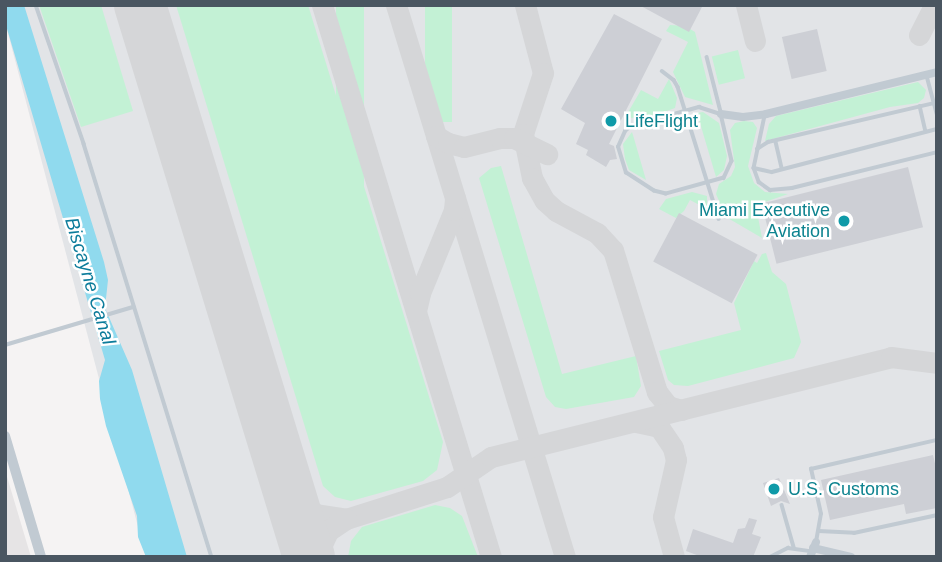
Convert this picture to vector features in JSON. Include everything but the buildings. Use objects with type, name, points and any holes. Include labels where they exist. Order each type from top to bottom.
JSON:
[{"type":"street","points":[[721,114],[743,117],[766,114],[937,72]]},
{"type":"street","points":[[5,436],[41,557]]},
{"type":"street","points":[[813,549],[851,557]]},
{"type":"lane","points":[[36,5],[80,133],[132,307],[165,399],[212,557]]},
{"type":"lane","points":[[707,57],[730,149],[731,168],[724,178],[662,194],[631,178],[621,160],[619,142],[625,131],[685,111],[705,108],[721,114]]},
{"type":"lane","points":[[662,71],[674,80],[719,219]]},
{"type":"lane","points":[[927,74],[937,114]]},
{"type":"lane","points":[[757,149],[934,103]]},
{"type":"lane","points":[[920,106],[926,132]]},
{"type":"lane","points":[[766,114],[754,169],[764,187],[784,190],[937,152]]},
{"type":"lane","points":[[754,169],[767,173],[937,129]]},
{"type":"lane","points":[[776,142],[782,167]]},
{"type":"lane","points":[[5,345],[132,307]]},
{"type":"lane","points":[[770,557],[781,549],[813,549],[821,514],[811,469],[937,440]]},
{"type":"lane","points":[[782,505],[794,547]]},
{"type":"lane","points":[[819,531],[854,533],[937,514]]},
{"type":"shaded area","points":[[5,5],[937,5],[937,557],[146,557],[5,22]]},
{"type":"shaded area","points":[[5,470],[31,557],[5,557]]},
{"type":"green space","points":[[39,5],[101,5],[133,111],[81,127]]},
{"type":"green space","points":[[176,5],[308,5],[443,442],[437,470],[423,481],[351,501],[335,497],[323,486]]},
{"type":"green space","points":[[336,5],[364,5],[364,229],[336,229]]},
{"type":"green space","points":[[425,5],[452,5],[452,122],[425,122]]},
{"type":"green space","points":[[670,25],[685,26],[695,32],[713,105],[685,97],[673,72],[688,42],[666,31]]},
{"type":"green space","points":[[738,50],[745,78],[719,85],[712,57]]},
{"type":"green space","points":[[669,79],[677,98],[675,108],[650,117],[628,118],[627,114],[641,90],[658,99]]},
{"type":"green space","points":[[918,82],[926,90],[924,98],[918,103],[890,107],[765,141],[769,124],[776,116]]},
{"type":"green space","points":[[703,112],[719,123],[727,156],[724,170],[716,177],[697,113]]},
{"type":"green space","points":[[753,122],[757,128],[748,166],[754,183],[765,192],[788,194],[762,203],[764,215],[758,217],[762,238],[726,217],[716,194],[719,184],[731,176],[735,167],[730,130],[735,123]]},
{"type":"green space","points":[[632,132],[646,180],[629,170],[625,159],[623,144]]},
{"type":"green space","points":[[501,166],[562,374],[636,356],[641,386],[634,397],[566,409],[555,407],[546,397],[479,178],[491,168]]},
{"type":"green space","points":[[692,192],[707,196],[707,209],[690,200],[676,218],[659,209],[666,199]]},
{"type":"green space","points":[[766,253],[772,272],[786,284],[801,342],[794,358],[688,386],[674,385],[668,380],[659,351],[741,330],[734,303],[754,261],[757,263],[762,254]]},
{"type":"green space","points":[[435,505],[450,508],[462,516],[478,557],[348,557],[351,541],[362,527]]},
{"type":"water","name":"Biscayne Canal","points":[[5,5],[24,5],[104,262],[108,280],[105,308],[132,370],[187,557],[146,557],[138,537],[137,516],[106,426],[100,399],[99,381],[105,360],[5,22]]},
{"type":"taxiway","points":[[322,5],[491,557]]},
{"type":"taxiway","points":[[396,5],[565,557]]},
{"type":"taxiway","points":[[525,5],[543,73],[523,134],[532,178],[545,201],[556,211],[597,233],[613,250],[657,392],[668,406],[681,410]]},
{"type":"taxiway","points":[[746,5],[755,41]]},
{"type":"taxiway","points":[[919,35],[934,5]]},
{"type":"taxiway","points":[[436,136],[448,143],[464,147],[500,138],[514,138],[547,154]]},
{"type":"taxiway","points":[[416,311],[420,293],[454,210],[455,198]]},
{"type":"taxiway","points":[[288,488],[303,507],[316,514],[346,519],[447,487],[491,457],[891,357],[937,363]]},
{"type":"taxiway","points":[[636,422],[659,427],[673,448],[676,460],[663,517],[674,557]]},
{"type":"taxiway","points":[[316,557],[328,531],[346,519]]},
{"type":"runway","points":[[140,5],[309,557]]},
{"type":"place","name":"LifeFlight","points":[[611,121]]},
{"type":"place","name":"Miami Executive Aviation","points":[[844,221]]},
{"type":"place","name":"U.S. Customs","points":[[774,489]]}]
